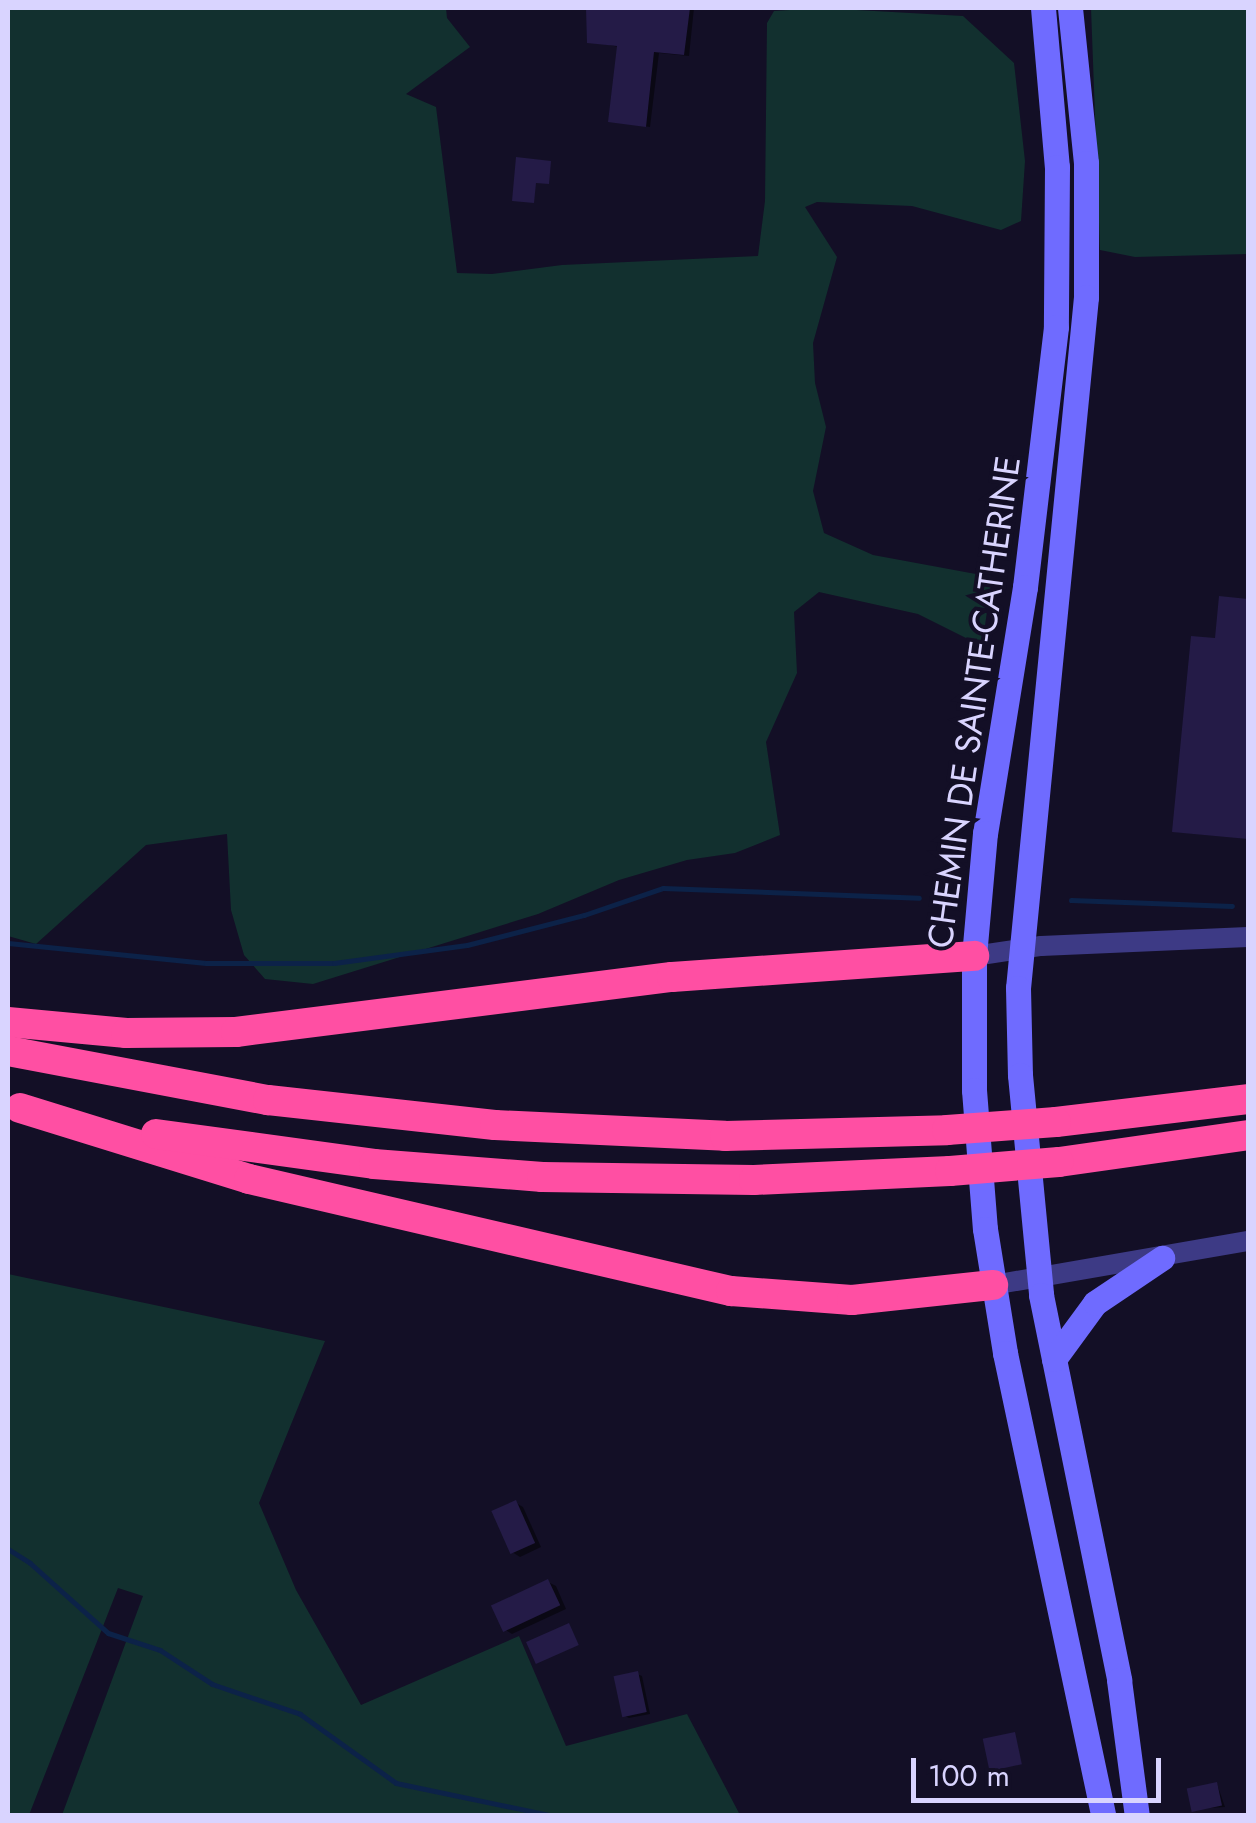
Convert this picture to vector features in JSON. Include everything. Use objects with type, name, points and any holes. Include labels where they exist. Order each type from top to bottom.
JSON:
[{"type":"highway","points":[[8,1022],[99,1032],[236,1032],[672,977],[974,956]]},
{"type":"highway","points":[[8,1051],[282,1102],[495,1126],[699,1135],[947,1130],[1056,1122],[1248,1099]]},
{"type":"highway","points":[[14,1107],[249,1179],[731,1291],[852,1300],[993,1285]]},
{"type":"highway","points":[[14,1107],[254,1150],[482,1173],[730,1181],[950,1172],[1059,1162],[1248,1135]]},
{"type":"main road","name":"CHEMIN DE SAINTE-CATHERINE","points":[[1043,8],[1056,150],[1054,342],[1026,586],[987,814],[974,956],[976,1119],[993,1285],[1103,1816]]},
{"type":"main road","name":"CHEMIN DE SAINTE-CATHERINE","points":[[1070,8],[1086,163],[1085,312],[1018,988],[1020,1088],[1039,1279],[1119,1680],[1137,1816]]},
{"type":"main road","points":[[1054,1358],[1095,1302],[1162,1258]]},
{"type":"street","points":[[974,956],[1023,949],[1248,937]]},
{"type":"street","points":[[993,1285],[1248,1241]]},
{"type":"green space","points":[[8,8],[446,8],[447,18],[470,47],[406,94],[436,107],[457,273],[492,274],[562,265],[758,256],[765,201],[767,23],[774,11],[821,8],[963,16],[1014,63],[1025,161],[1021,221],[1001,230],[912,206],[817,202],[805,207],[837,257],[813,343],[815,383],[826,427],[813,491],[824,533],[873,555],[992,577],[982,646],[918,614],[819,592],[794,612],[797,673],[766,742],[780,835],[735,853],[687,860],[619,880],[538,914],[313,984],[265,979],[244,955],[231,910],[227,834],[146,845],[36,944],[8,936]]},
{"type":"green space","points":[[1091,8],[1248,8],[1248,254],[1135,257],[1100,250]]},
{"type":"green space","points":[[8,1274],[325,1341],[259,1503],[296,1590],[361,1705],[519,1636],[566,1746],[687,1714],[740,1815],[62,1815],[143,1596],[118,1588],[29,1815],[8,1815]]},
{"type":"building","points":[[586,8],[690,8],[684,55],[654,52],[646,127],[608,122],[617,46],[587,43]]},
{"type":"building","points":[[516,157],[551,161],[549,184],[536,183],[534,203],[512,201]]},
{"type":"building","points":[[1219,596],[1248,599],[1248,839],[1172,832],[1191,636],[1215,638]]},
{"type":"building","points":[[516,1500],[535,1543],[510,1554],[491,1511]]},
{"type":"building","points":[[548,1579],[560,1605],[503,1632],[491,1606]]},
{"type":"building","points":[[569,1623],[579,1645],[536,1664],[526,1642]]},
{"type":"building","points":[[638,1671],[647,1712],[622,1717],[614,1676]]},
{"type":"building","points":[[1015,1732],[1022,1764],[990,1771],[983,1739]]},
{"type":"building","points":[[1217,1782],[1222,1805],[1192,1812],[1187,1788]]},
{"type":"waterway","points":[[8,943],[206,963],[334,963],[467,945],[584,915],[663,888],[919,898]]},
{"type":"waterway","points":[[1071,900],[1232,906]]},
{"type":"waterway","points":[[8,1549],[30,1563],[108,1633],[160,1650],[212,1684],[300,1714],[396,1783],[554,1816]]}]
